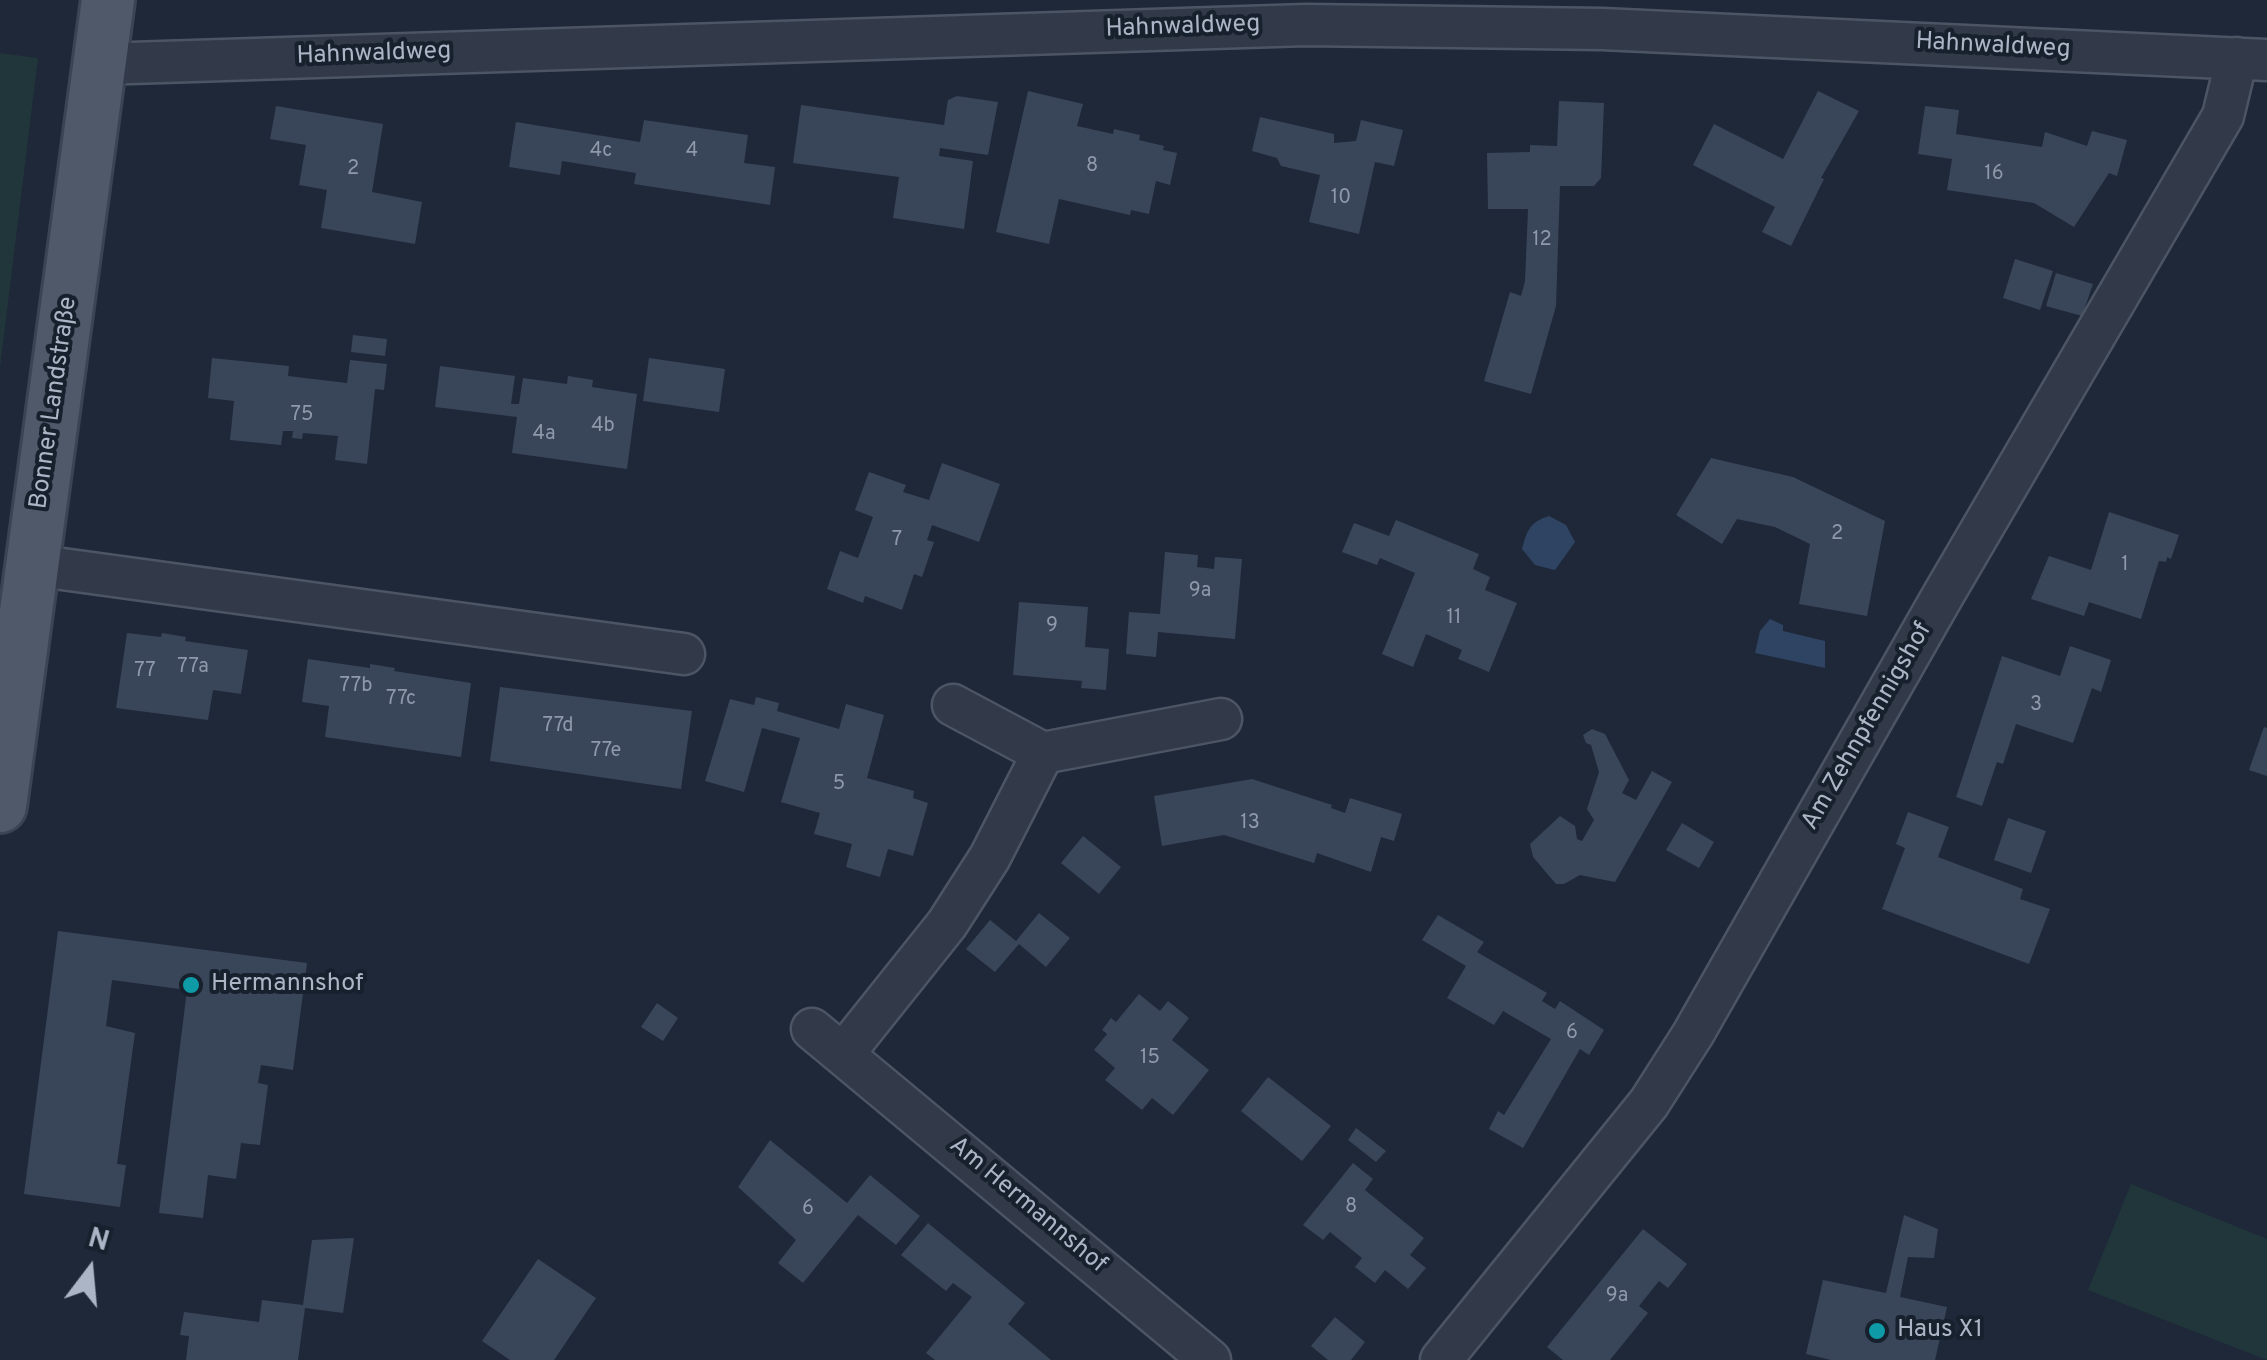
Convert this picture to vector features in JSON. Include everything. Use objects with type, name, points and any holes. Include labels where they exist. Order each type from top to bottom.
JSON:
[{"type":"main road","name":"Bonner Landstraße","points":[[0,806],[108,0]]},
{"type":"street","name":"Hahnwaldweg","points":[[100,64],[1602,15],[2252,59]]},
{"type":"street","name":"Am Zehnpfennigshof","points":[[1454,1356],[1650,1103],[1693,1034],[2223,116],[2252,59]]},
{"type":"street","points":[[33,565],[684,654]]},
{"type":"street","points":[[953,704],[1043,754],[1220,719]]},
{"type":"street","points":[[844,1053],[947,924],[990,856],[1043,754]]},
{"type":"street","name":"Am Hermannshof","points":[[812,1029],[1210,1360]]},
{"type":"green space","points":[[0,53],[38,58],[0,368]]},
{"type":"green space","points":[[2131,1184],[2267,1239],[2267,1360],[2088,1290]]},
{"type":"water","points":[[1549,516],[1566,525],[1575,542],[1555,570],[1535,565],[1522,549],[1530,528]]},
{"type":"water","points":[[1770,619],[1783,625],[1783,631],[1825,641],[1825,668],[1755,653],[1760,631]]},
{"type":"building","points":[[1028,91],[1083,104],[1077,126],[1140,135],[1139,140],[1177,153],[1170,185],[1156,181],[1149,214],[1131,210],[1130,215],[1059,199],[1049,244],[996,232]]},
{"type":"building","points":[[1818,91],[1859,111],[1821,178],[1824,179],[1791,246],[1762,232],[1775,207],[1693,165],[1714,124],[1783,159]]},
{"type":"building","points":[[957,96],[998,102],[988,155],[940,148],[939,156],[973,161],[964,229],[893,218],[899,177],[793,163],[801,105],[944,125],[948,100]]},
{"type":"building","points":[[1559,101],[1604,103],[1601,178],[1594,186],[1560,186],[1556,306],[1531,394],[1484,381],[1510,292],[1521,296],[1525,281],[1528,209],[1488,209],[1487,153],[1530,152],[1530,145],[1557,146]]},
{"type":"building","points":[[276,106],[383,124],[372,192],[422,202],[415,244],[321,228],[327,190],[299,185],[306,145],[270,139]]},
{"type":"building","points":[[1925,106],[1959,110],[1956,134],[2042,147],[2045,132],[2087,146],[2092,131],[2127,140],[2117,176],[2109,173],[2074,227],[2034,203],[1947,190],[1952,159],[1918,154]]},
{"type":"building","points":[[1260,117],[1334,134],[1334,143],[1356,141],[1361,120],[1403,130],[1394,166],[1375,162],[1359,234],[1309,222],[1320,175],[1281,166],[1277,158],[1252,151]]},
{"type":"building","points":[[644,120],[748,135],[744,163],[775,167],[770,205],[634,184],[636,173],[562,161],[560,175],[509,167],[516,122],[640,142]]},
{"type":"building","points":[[2015,259],[2053,271],[2040,310],[2003,298]]},
{"type":"building","points":[[2056,273],[2093,284],[2082,316],[2046,306]]},
{"type":"building","points":[[353,335],[387,339],[385,356],[351,352]]},
{"type":"building","points":[[212,358],[289,366],[288,376],[347,383],[350,360],[387,364],[384,390],[375,389],[367,464],[335,460],[338,436],[303,433],[302,439],[292,438],[293,431],[283,431],[281,445],[230,440],[234,401],[208,398]]},
{"type":"building","points":[[649,358],[725,369],[719,412],[643,401]]},
{"type":"building","points":[[440,366],[515,376],[511,404],[519,404],[523,378],[567,384],[568,376],[593,380],[592,387],[637,394],[627,469],[512,453],[517,417],[435,407]]},
{"type":"building","points":[[1711,458],[1793,477],[1885,521],[1867,616],[1799,604],[1810,544],[1775,527],[1737,519],[1722,544],[1676,515]]},
{"type":"building","points":[[942,463],[1000,484],[979,542],[932,525],[927,540],[934,542],[922,577],[914,574],[902,610],[865,596],[863,603],[827,589],[840,551],[858,558],[873,517],[855,510],[869,472],[906,485],[903,492],[929,500]]},
{"type":"building","points":[[2109,512],[2179,535],[2171,559],[2159,561],[2141,619],[2089,602],[2084,616],[2031,599],[2049,556],[2091,570]]},
{"type":"building","points":[[1396,520],[1479,554],[1473,569],[1490,577],[1485,590],[1517,603],[1489,672],[1458,659],[1462,650],[1426,634],[1413,667],[1382,654],[1415,573],[1380,558],[1377,565],[1342,552],[1354,523],[1389,536]]},
{"type":"building","points":[[1165,552],[1198,555],[1197,567],[1214,569],[1215,557],[1242,559],[1235,639],[1158,632],[1156,657],[1126,654],[1129,612],[1160,614]]},
{"type":"building","points":[[1019,602],[1088,607],[1085,647],[1109,649],[1106,690],[1081,688],[1082,681],[1013,675]]},
{"type":"building","points":[[127,633],[161,637],[162,633],[186,637],[185,641],[248,650],[241,694],[213,690],[208,720],[116,708]]},
{"type":"building","points":[[2070,646],[2111,660],[2101,692],[2092,688],[2073,743],[2016,724],[2003,764],[1997,762],[1982,806],[1956,797],[2002,656],[2060,676]]},
{"type":"building","points":[[308,659],[370,668],[370,664],[471,683],[461,757],[325,737],[329,706],[302,702]]},
{"type":"building","points":[[500,687],[692,711],[681,789],[490,761]]},
{"type":"building","points":[[756,697],[779,703],[777,711],[839,729],[846,704],[884,715],[867,778],[914,791],[913,798],[928,803],[913,856],[888,849],[880,877],[846,867],[852,844],[814,834],[820,813],[781,802],[800,738],[762,728],[744,792],[705,781],[730,699],[754,705]]},
{"type":"building","points":[[2264,727],[2267,728],[2267,776],[2249,770]]},
{"type":"building","points":[[1592,729],[1605,734],[1629,780],[1622,793],[1636,800],[1652,771],[1672,782],[1615,882],[1580,875],[1556,884],[1533,857],[1530,844],[1560,816],[1575,826],[1577,839],[1582,841],[1594,820],[1587,809],[1599,772],[1591,745],[1583,735]]},
{"type":"building","points":[[1252,779],[1332,805],[1331,808],[1345,813],[1350,798],[1402,814],[1394,841],[1381,837],[1371,872],[1317,853],[1314,863],[1224,835],[1162,846],[1154,796]]},
{"type":"building","points":[[1908,812],[1949,827],[1938,857],[2023,889],[2020,899],[2050,909],[2029,964],[1882,909],[1905,848],[1896,844]]},
{"type":"building","points":[[2008,818],[2046,831],[2031,873],[1994,860]]},
{"type":"building","points":[[1682,823],[1714,842],[1699,868],[1666,850]]},
{"type":"building","points":[[1083,836],[1121,867],[1099,894],[1061,863]]},
{"type":"building","points":[[1039,913],[1070,938],[1046,967],[1019,944],[995,972],[966,949],[990,920],[1016,941]]},
{"type":"building","points":[[1438,915],[1484,942],[1477,952],[1547,993],[1542,1001],[1555,1009],[1560,1001],[1604,1030],[1589,1055],[1580,1049],[1523,1148],[1489,1129],[1498,1111],[1504,1115],[1551,1039],[1503,1011],[1494,1025],[1447,998],[1466,966],[1422,940]]},
{"type":"building","points":[[58,931],[307,963],[293,1070],[261,1065],[258,1083],[268,1085],[260,1145],[241,1143],[236,1179],[208,1175],[203,1218],[159,1213],[187,990],[112,980],[106,1026],[135,1033],[117,1164],[126,1165],[120,1207],[24,1194]]},
{"type":"building","points":[[1139,994],[1160,1011],[1168,1001],[1189,1018],[1172,1040],[1209,1070],[1173,1115],[1152,1098],[1142,1110],[1105,1080],[1115,1068],[1094,1050],[1107,1034],[1102,1030],[1111,1018],[1116,1022]]},
{"type":"building","points":[[657,1003],[678,1018],[663,1041],[641,1027]]},
{"type":"building","points":[[1268,1077],[1331,1126],[1302,1161],[1241,1111]]},
{"type":"building","points":[[1356,1128],[1386,1151],[1376,1162],[1348,1140]]},
{"type":"building","points":[[770,1140],[847,1203],[870,1175],[920,1216],[896,1245],[858,1215],[803,1283],[778,1263],[796,1240],[738,1187]]},
{"type":"building","points":[[1353,1163],[1373,1179],[1365,1190],[1424,1238],[1410,1255],[1426,1268],[1408,1289],[1385,1270],[1375,1283],[1355,1267],[1362,1258],[1330,1232],[1323,1240],[1303,1225]]},
{"type":"building","name":"Haus X1","points":[[1904,1215],[1938,1229],[1934,1258],[1908,1257],[1900,1297],[1947,1307],[1935,1360],[1831,1360],[1806,1354],[1823,1280],[1886,1293]]},
{"type":"building","points":[[928,1223],[1025,1303],[1008,1324],[1051,1360],[935,1360],[926,1353],[972,1297],[953,1283],[946,1291],[901,1255]]},
{"type":"building","points":[[1643,1229],[1687,1264],[1668,1288],[1659,1281],[1639,1306],[1648,1313],[1610,1360],[1563,1360],[1547,1347]]},
{"type":"building","points":[[354,1238],[343,1313],[305,1308],[298,1360],[186,1360],[189,1336],[180,1335],[184,1312],[259,1322],[262,1300],[303,1305],[312,1240]]},
{"type":"building","points":[[538,1259],[596,1298],[554,1360],[510,1360],[482,1341]]},
{"type":"building","points":[[1335,1317],[1365,1342],[1351,1360],[1328,1360],[1311,1346]]},
{"type":"place","name":"Hermannshof","points":[[191,985]]},
{"type":"place","name":"Haus X1","points":[[1877,1331]]}]
